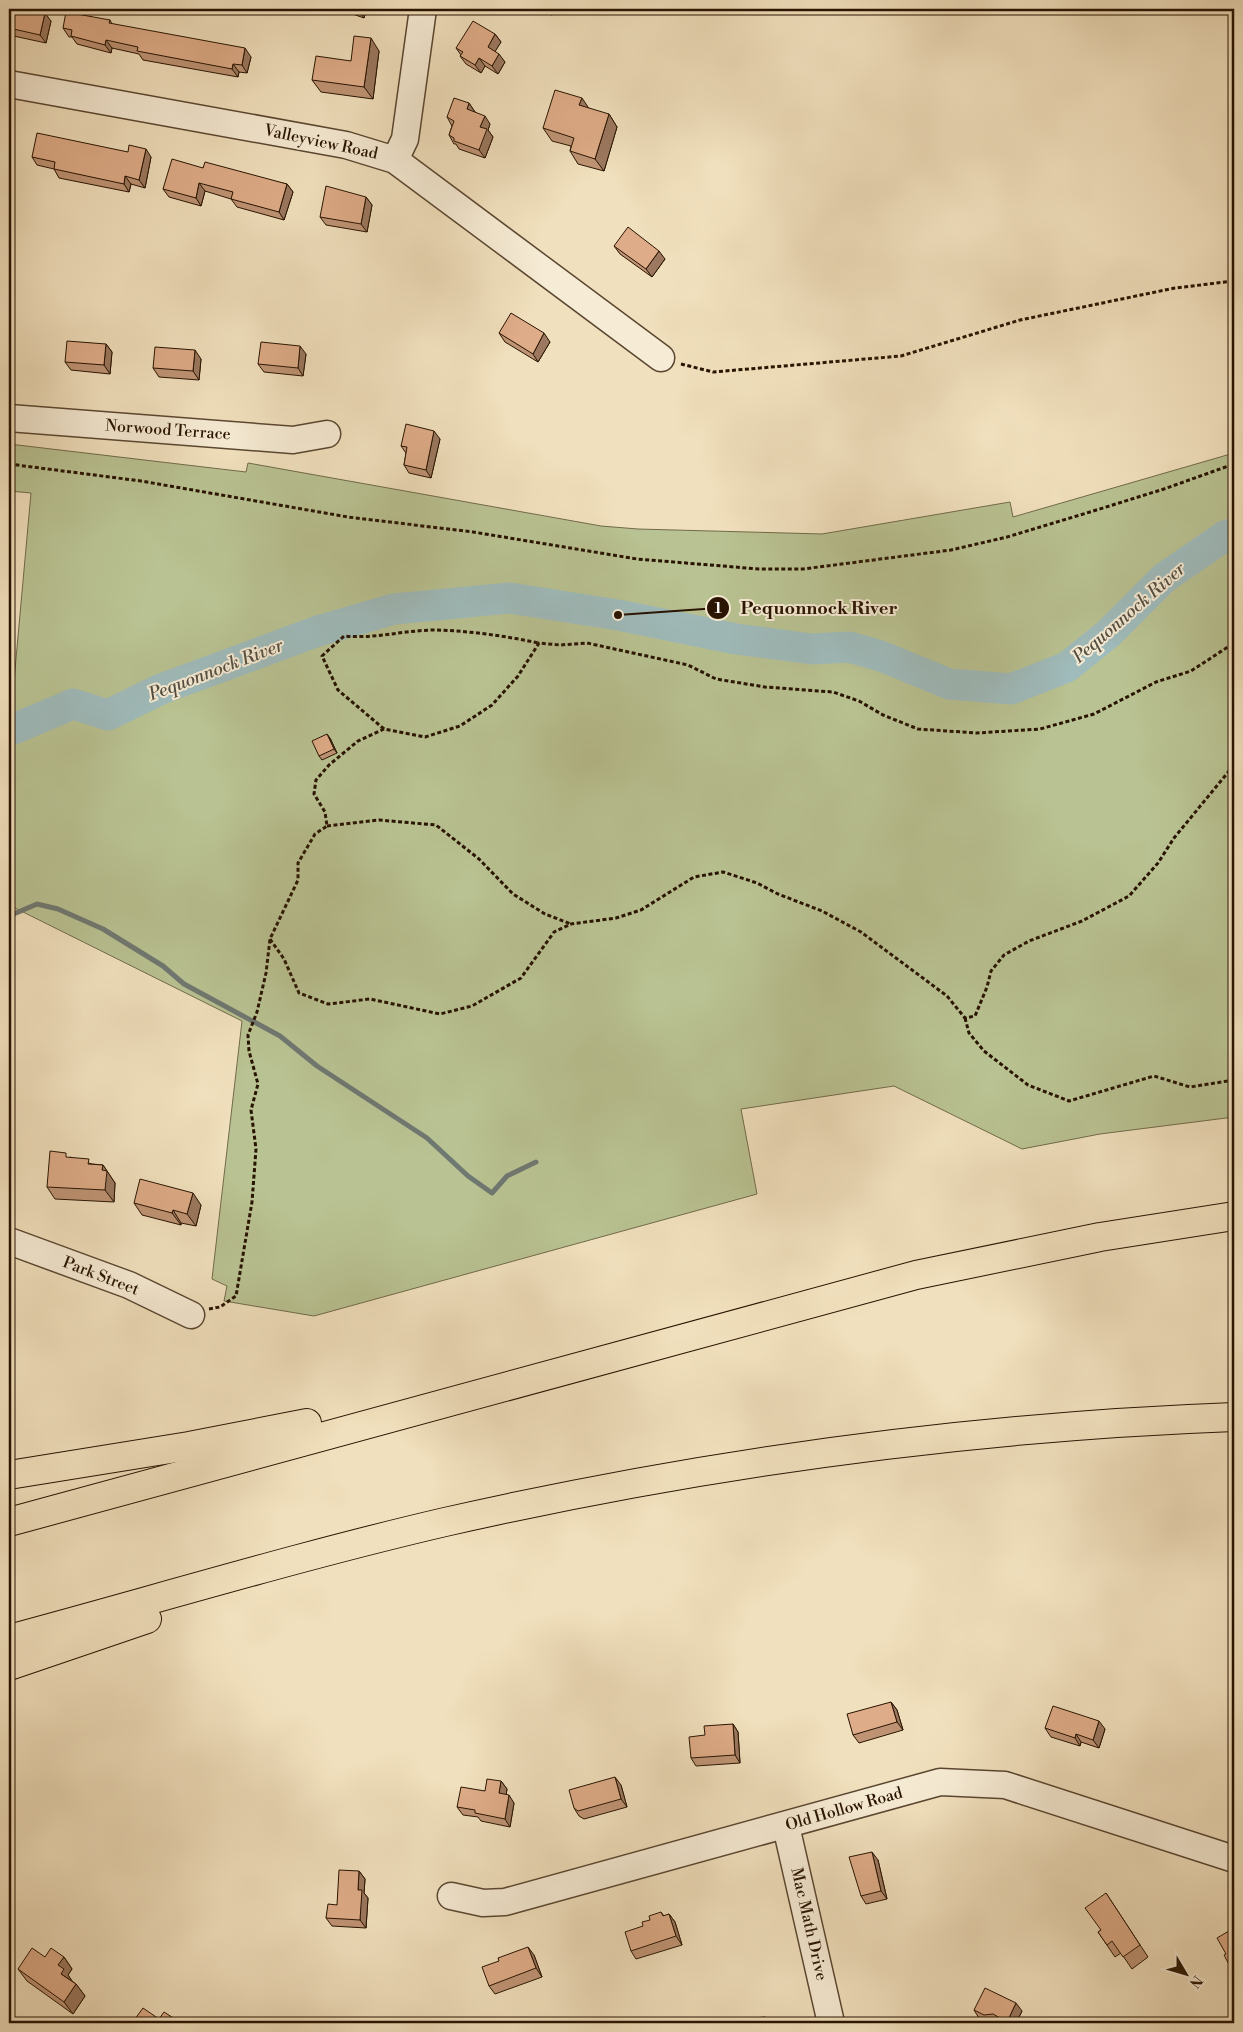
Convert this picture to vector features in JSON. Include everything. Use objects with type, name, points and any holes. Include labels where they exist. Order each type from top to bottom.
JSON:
[{"type":"highway","points":[[9,1522],[916,1275],[1083,1240],[1234,1216]]},
{"type":"highway","points":[[9,1476],[232,1438],[556,1373]]},
{"type":"highway","points":[[9,1639],[380,1539],[485,1514],[624,1485],[814,1453],[1006,1431],[1234,1417]]},
{"type":"highway","points":[[9,1666],[380,1539]]},
{"type":"street","points":[[395,160],[405,139],[423,9]]},
{"type":"street","name":"Valleyview Road","points":[[9,84],[346,145],[395,160],[661,358]]},
{"type":"street","name":"Norwood Terrace","points":[[9,418],[293,440],[327,434]]},
{"type":"street","name":"Park Street","points":[[9,1241],[129,1285],[191,1316]]},
{"type":"street","name":"Old Hollow Road","points":[[451,1896],[483,1903],[505,1902],[940,1782],[1005,1785],[1234,1859]]},
{"type":"street","name":"Mac Math Drive","points":[[786,1826],[831,2023]]},
{"type":"path","points":[[661,358],[713,372],[901,356],[1020,320],[1175,288],[1234,281]]},
{"type":"path","points":[[9,464],[141,481],[348,517],[473,532],[637,559],[758,569],[803,569],[952,550],[1008,537],[1100,509],[1234,464]]},
{"type":"path","points":[[539,643],[518,676],[492,705],[460,726],[425,737],[384,730],[338,690],[322,656],[344,636],[362,638],[435,630],[497,634],[539,643],[560,645],[587,642],[688,665],[716,679],[765,687],[832,692],[859,701],[883,715],[918,729],[977,733],[1040,729],[1094,714],[1156,682],[1191,671],[1234,643]]},
{"type":"path","points":[[327,826],[325,812],[314,794],[316,780],[358,741],[384,730]]},
{"type":"path","points":[[966,1018],[975,1016],[987,987],[991,971],[1004,955],[1029,941],[1082,921],[1130,896],[1158,863],[1174,838],[1234,765]]},
{"type":"path","points":[[191,1316],[220,1307],[236,1296],[252,1202],[256,1149],[251,1110],[258,1084],[249,1051],[248,1035],[257,1012],[266,973],[270,939],[298,880],[298,863],[315,834],[327,826],[380,820],[436,825],[479,859],[513,894],[545,914],[571,924]]},
{"type":"path","points":[[270,939],[284,959],[299,993],[328,1004],[370,1000],[440,1014],[472,1006],[520,978],[554,932],[571,924],[616,918],[641,910],[694,876],[723,872],[757,883],[778,894],[822,911],[862,932],[947,996],[966,1018],[968,1034],[984,1051],[1028,1085],[1069,1100],[1154,1076],[1190,1087],[1234,1080]]},
{"type":"green space","points":[[9,444],[246,472],[248,463],[601,526],[638,529],[822,534],[1010,502],[1013,517],[1234,453],[1234,1117],[1100,1134],[1022,1149],[894,1086],[741,1109],[757,1194],[314,1316],[224,1301],[227,1286],[212,1279],[242,1021],[9,905],[9,716],[11,714],[31,493],[9,491]]},
{"type":"building","points":[[10,9],[27,9],[45,13],[40,35],[9,28]]},
{"type":"building","points":[[66,12],[110,20],[109,23],[245,48],[242,65],[233,64],[232,69],[137,51],[138,47],[106,40],[105,45],[71,36],[72,30],[63,28]]},
{"type":"building","points":[[473,21],[495,34],[488,47],[499,54],[492,66],[479,58],[475,65],[460,56],[463,52],[456,48]]},
{"type":"building","points":[[354,36],[371,38],[364,87],[312,80],[316,56],[351,61]]},
{"type":"building","points":[[555,90],[582,98],[579,105],[609,114],[595,159],[570,151],[574,138],[543,128]]},
{"type":"building","points":[[454,98],[469,103],[467,109],[485,116],[480,127],[487,129],[479,150],[454,141],[454,138],[449,135],[454,121],[447,117]]},
{"type":"building","points":[[37,133],[128,152],[129,145],[146,149],[139,180],[125,176],[124,184],[54,169],[55,162],[32,157]]},
{"type":"building","points":[[172,159],[203,168],[205,162],[287,184],[279,212],[231,199],[233,192],[199,183],[196,198],[163,189]]},
{"type":"building","points":[[326,186],[366,197],[361,224],[320,217]]},
{"type":"building","points":[[628,227],[659,251],[646,269],[614,246]]},
{"type":"building","points":[[511,313],[544,333],[533,354],[499,333]]},
{"type":"building","points":[[67,341],[106,344],[104,365],[65,362]]},
{"type":"building","points":[[261,342],[300,346],[298,368],[258,364]]},
{"type":"building","points":[[155,347],[195,350],[193,371],[153,368]]},
{"type":"building","points":[[406,424],[434,431],[426,470],[404,465],[407,447],[401,446]]},
{"type":"building","points":[[327,734],[334,749],[319,756],[312,741]]},
{"type":"building","points":[[50,1151],[66,1153],[66,1157],[89,1159],[88,1164],[103,1165],[102,1170],[107,1171],[105,1190],[47,1187]]},
{"type":"building","points":[[140,1179],[193,1193],[187,1214],[173,1210],[172,1213],[134,1203]]},
{"type":"building","points":[[891,1702],[897,1722],[853,1735],[847,1714]]},
{"type":"building","points":[[1053,1706],[1099,1721],[1093,1740],[1076,1734],[1075,1738],[1045,1728]]},
{"type":"building","points":[[733,1724],[735,1755],[691,1758],[689,1737],[705,1735],[704,1726]]},
{"type":"building","points":[[615,1777],[621,1799],[578,1811],[574,1808],[569,1790]]},
{"type":"building","points":[[487,1779],[501,1781],[499,1793],[509,1795],[505,1819],[457,1807],[461,1787],[485,1791]]},
{"type":"building","points":[[872,1852],[881,1891],[861,1896],[849,1857]]},
{"type":"building","points":[[339,1870],[359,1871],[358,1890],[362,1890],[360,1920],[326,1918],[328,1904],[337,1905]]},
{"type":"building","points":[[1106,1893],[1140,1945],[1123,1957],[1112,1941],[1107,1945],[1098,1932],[1101,1930],[1085,1908]]},
{"type":"building","points":[[661,1912],[663,1916],[669,1914],[676,1936],[631,1951],[625,1932],[643,1926],[642,1922],[650,1920],[649,1916]]},
{"type":"building","points":[[1234,1928],[1234,1974],[1217,1938]]},
{"type":"building","points":[[528,1947],[536,1968],[489,1986],[482,1967],[499,1961],[498,1958]]},
{"type":"building","points":[[32,1948],[45,1957],[51,1948],[64,1957],[58,1965],[64,1969],[61,1974],[76,1984],[64,2002],[18,1969]]},
{"type":"building","points":[[985,1988],[1016,2003],[1007,2022],[993,2014],[984,2015],[974,2010]]},
{"type":"building","points":[[143,2008],[159,2019],[164,2012],[178,2021],[177,2023],[132,2023]]},
{"type":"building","points":[[765,2017],[765,2023],[744,2023],[743,2019]]},
{"type":"waterway","name":"Pequonnock River","points":[[9,731],[73,704],[108,715],[161,689],[318,631],[394,609],[510,598],[618,615],[736,639],[812,649],[849,647],[881,656],[949,684],[1011,689],[1067,667],[1108,634],[1164,578],[1225,536],[1234,533]]},
{"type":"waterway","points":[[9,916],[37,904],[58,909],[103,929],[163,966],[184,984],[280,1036],[317,1066],[427,1138],[468,1176],[492,1193],[507,1176],[536,1162]]},
{"type":"place","name":"Pequonnock River","points":[[618,615]]}]
